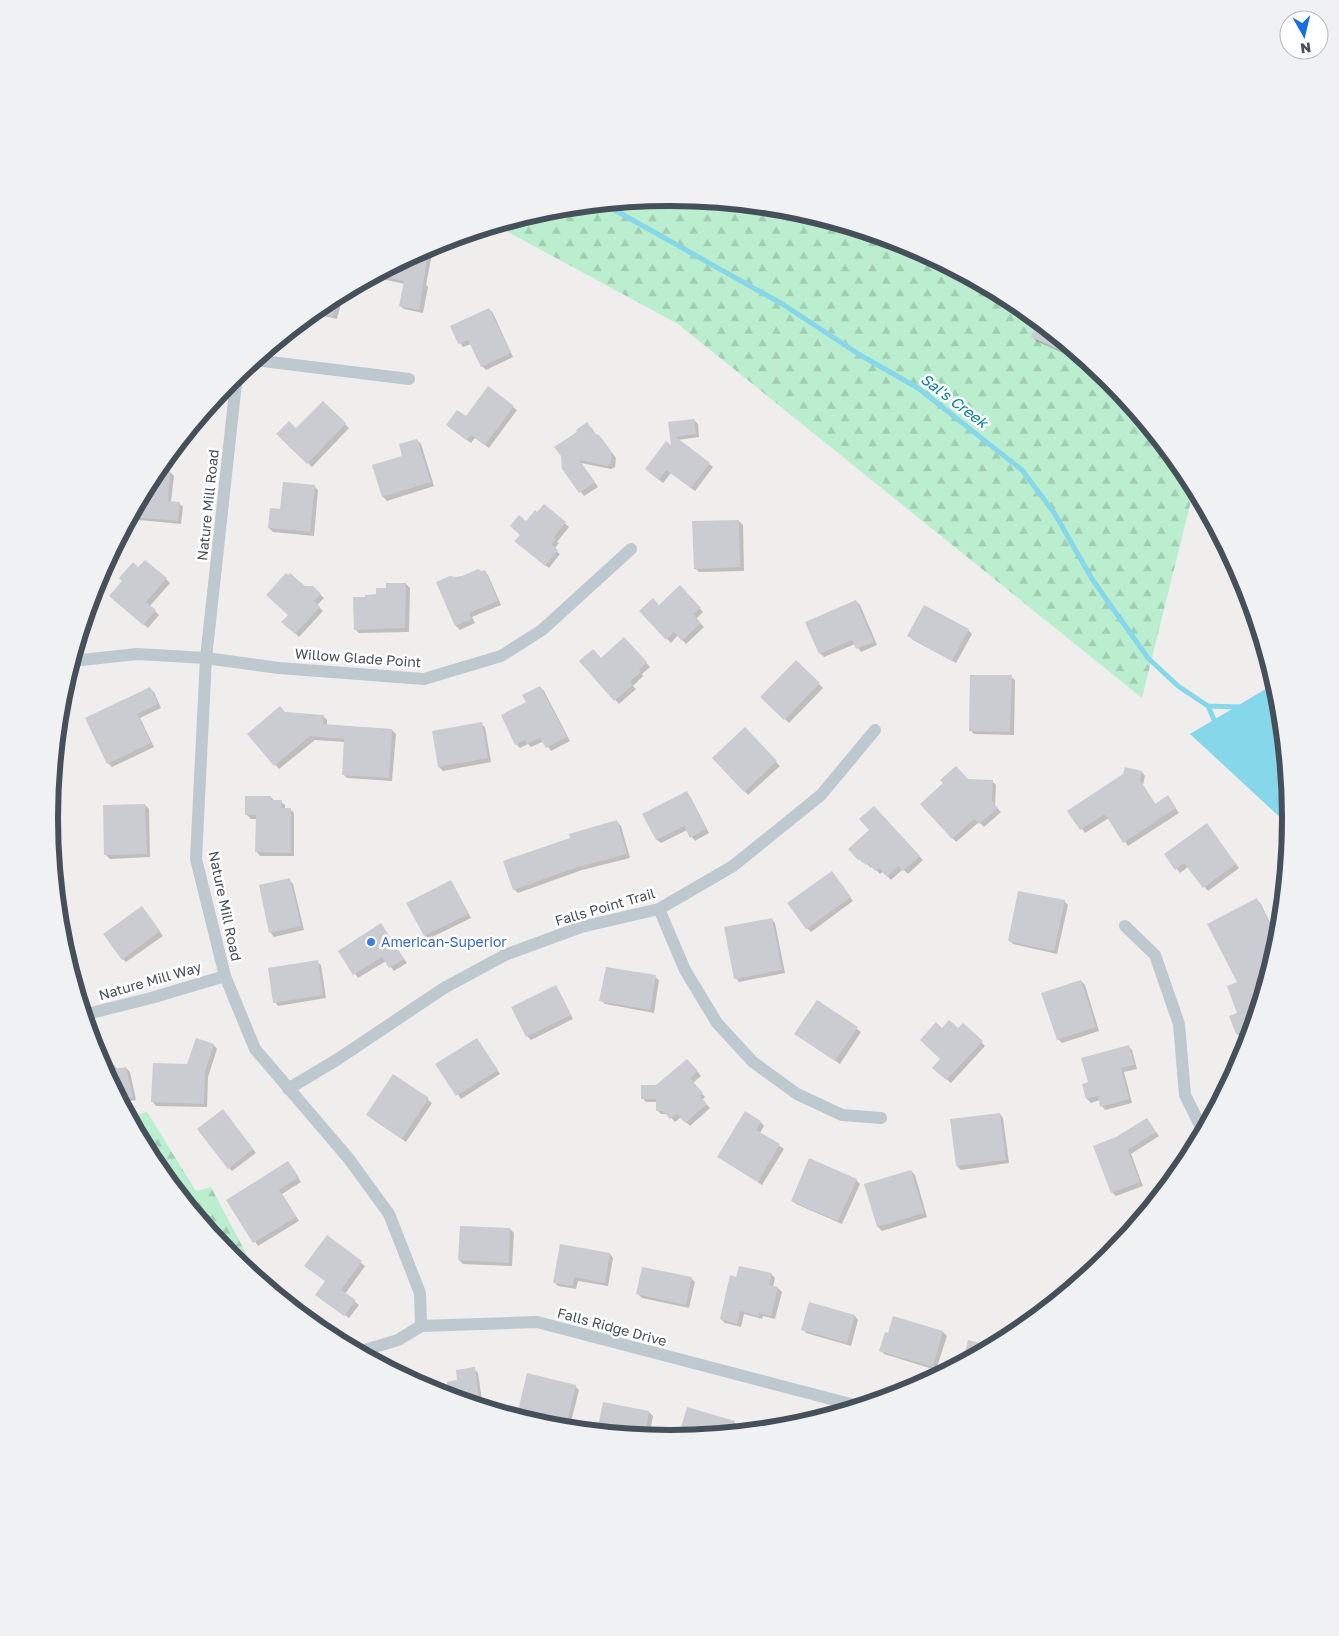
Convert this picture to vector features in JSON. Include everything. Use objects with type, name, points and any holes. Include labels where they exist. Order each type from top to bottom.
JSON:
[{"type":"street","points":[[263,361],[410,379]]},
{"type":"street","name":"Nature Mill Road","points":[[236,386],[206,658],[196,859],[225,976],[255,1049],[288,1090],[349,1159],[389,1214],[420,1293],[422,1326]]},
{"type":"street","name":"Willow Glade Point","points":[[78,660],[137,654],[206,658],[279,668],[424,679],[501,656],[542,630],[631,549]]},
{"type":"street","name":"Falls Point Trail","points":[[288,1090],[444,988],[505,955],[582,927],[659,909],[733,866],[821,795],[875,730]]},
{"type":"street","points":[[659,909],[685,970],[717,1022],[753,1062],[796,1094],[842,1115],[881,1118]]},
{"type":"street","points":[[1125,926],[1155,955],[1179,1024],[1185,1095],[1200,1124]]},
{"type":"street","name":"Nature Mill Way","points":[[90,1013],[151,998],[225,976]]},
{"type":"street","name":"Falls Ridge Drive","points":[[366,1350],[398,1340],[422,1326],[537,1322],[848,1403]]},
{"type":"green space","points":[[629,207],[710,207],[789,218],[866,238],[940,269],[1010,309],[1042,332],[1102,385],[1130,414],[1155,445],[1192,499],[1142,698],[678,324],[503,229],[550,218]]},
{"type":"green space","points":[[147,1112],[196,1191],[211,1187],[248,1257],[245,1259],[237,1251],[209,1222],[184,1191],[135,1115]]},
{"type":"water","points":[[1267,688],[1276,738],[1282,819],[1190,734]]},
{"type":"building","points":[[427,256],[419,310],[399,306],[404,281],[384,277]]},
{"type":"building","points":[[336,305],[333,316],[323,313]]},
{"type":"building","points":[[489,308],[511,353],[481,367],[468,340],[458,344],[450,326]]},
{"type":"building","points":[[1036,327],[1068,354],[1031,337]]},
{"type":"building","points":[[488,386],[514,406],[485,445],[471,435],[466,440],[446,425],[457,410],[466,416]]},
{"type":"building","points":[[323,401],[346,423],[307,464],[276,434],[289,421],[296,428]]},
{"type":"building","points":[[694,419],[696,434],[676,437],[710,463],[691,488],[666,470],[659,480],[645,469],[666,441],[671,445],[668,422]]},
{"type":"building","points":[[587,422],[612,453],[611,463],[607,466],[579,460],[595,482],[579,493],[562,469],[561,456],[554,447],[577,432],[576,430]]},
{"type":"building","points":[[417,439],[431,482],[382,497],[372,465],[402,456],[399,444]]},
{"type":"building","points":[[166,470],[170,471],[168,501],[180,502],[178,521],[136,517]]},
{"type":"building","points":[[283,482],[315,485],[310,532],[268,528],[270,508],[280,509]]},
{"type":"building","points":[[544,504],[566,522],[551,544],[558,550],[545,566],[514,541],[520,535],[510,526],[519,515],[526,521],[535,510],[537,512]]},
{"type":"building","points":[[739,520],[740,567],[694,569],[692,521]]},
{"type":"building","points":[[145,560],[167,578],[146,602],[156,610],[143,625],[109,596],[122,581],[119,578],[133,562],[138,567]]},
{"type":"building","points":[[478,569],[481,571],[485,570],[498,601],[469,613],[472,619],[455,626],[436,582],[450,576],[462,576]]},
{"type":"building","points":[[286,573],[288,575],[290,573],[305,586],[313,586],[321,594],[314,601],[320,607],[295,634],[281,622],[288,615],[266,595]]},
{"type":"building","points":[[386,583],[406,583],[405,628],[354,630],[353,597],[365,597],[365,595],[376,594],[376,588],[386,588]]},
{"type":"building","points":[[680,585],[701,608],[693,614],[701,623],[682,641],[674,632],[666,640],[639,611],[653,598],[659,605]]},
{"type":"building","points":[[856,600],[874,642],[856,649],[852,640],[819,654],[805,622]]},
{"type":"building","points":[[924,605],[969,629],[952,661],[907,636]]},
{"type":"building","points":[[624,637],[647,662],[639,670],[641,672],[630,681],[633,685],[614,701],[579,661],[593,649],[601,658]]},
{"type":"building","points":[[796,660],[820,683],[784,720],[760,697]]},
{"type":"building","points":[[970,675],[1012,675],[1010,732],[969,731]]},
{"type":"building","points":[[540,686],[567,737],[546,748],[540,738],[527,744],[525,740],[515,745],[501,715],[526,702],[522,695]]},
{"type":"building","points":[[150,687],[158,704],[137,714],[151,743],[107,764],[85,718]]},
{"type":"building","points":[[280,706],[285,712],[324,715],[323,724],[392,729],[389,778],[342,775],[344,739],[310,736],[274,766],[247,734]]},
{"type":"building","points":[[482,722],[488,758],[438,767],[432,731]]},
{"type":"building","points":[[745,727],[777,761],[744,792],[712,758]]},
{"type":"building","points":[[956,766],[968,779],[993,780],[992,801],[998,808],[979,824],[974,819],[952,839],[920,804],[943,783],[940,780]]},
{"type":"building","points":[[1125,767],[1142,771],[1140,780],[1155,804],[1168,795],[1176,808],[1123,843],[1105,814],[1080,830],[1067,811],[1123,774]]},
{"type":"building","points":[[687,791],[706,829],[690,838],[684,826],[656,840],[642,814]]},
{"type":"building","points":[[245,796],[271,796],[271,800],[282,800],[281,808],[291,808],[291,853],[255,852],[256,815],[245,815]]},
{"type":"building","points":[[145,804],[147,854],[104,855],[103,805]]},
{"type":"building","points":[[874,806],[920,856],[903,871],[898,866],[887,877],[879,868],[875,871],[868,863],[866,865],[860,859],[858,860],[848,849],[869,830],[859,819]]},
{"type":"building","points":[[617,820],[627,854],[578,867],[513,890],[503,861],[570,838],[569,834]]},
{"type":"building","points":[[1207,823],[1236,864],[1203,888],[1184,863],[1175,870],[1164,854]]},
{"type":"building","points":[[832,871],[851,897],[806,929],[787,903]]},
{"type":"building","points":[[290,878],[301,926],[269,933],[259,885]]},
{"type":"building","points":[[451,880],[468,914],[424,936],[406,903]]},
{"type":"building","points":[[1018,891],[1065,900],[1054,951],[1008,941]]},
{"type":"building","points":[[1257,898],[1272,927],[1261,976],[1249,1015],[1243,1032],[1236,1034],[1229,1016],[1237,1013],[1227,986],[1237,982],[1207,924]]},
{"type":"building","points":[[142,906],[160,931],[122,960],[103,934]]},
{"type":"building","points":[[772,918],[782,970],[734,979],[724,927]]},
{"type":"building","points":[[381,923],[404,959],[389,968],[382,957],[353,975],[338,951]]},
{"type":"building","points":[[318,960],[323,995],[273,1003],[268,968]]},
{"type":"building","points":[[606,967],[656,975],[650,1010],[599,1001]]},
{"type":"building","points":[[1081,980],[1096,1027],[1057,1040],[1041,993]]},
{"type":"building","points":[[556,985],[571,1015],[526,1037],[511,1007]]},
{"type":"building","points":[[817,1000],[858,1027],[835,1061],[794,1034]]},
{"type":"building","points":[[949,1020],[958,1028],[963,1023],[983,1041],[946,1080],[932,1068],[940,1059],[920,1040],[936,1022],[942,1028]]},
{"type":"building","points":[[196,1038],[214,1044],[205,1072],[204,1104],[151,1102],[153,1063],[187,1064]]},
{"type":"building","points":[[477,1038],[498,1070],[456,1096],[435,1064]]},
{"type":"building","points":[[1129,1045],[1134,1065],[1121,1068],[1129,1099],[1100,1107],[1098,1096],[1086,1099],[1082,1084],[1088,1082],[1081,1058]]},
{"type":"building","points":[[687,1059],[698,1071],[690,1078],[703,1093],[700,1096],[707,1104],[685,1123],[677,1114],[670,1119],[663,1111],[656,1111],[656,1099],[641,1099],[641,1085],[656,1085]]},
{"type":"building","points":[[126,1067],[133,1097],[126,1098],[112,1070]]},
{"type":"building","points":[[393,1074],[429,1098],[402,1139],[366,1115]]},
{"type":"building","points":[[223,1109],[253,1149],[228,1169],[197,1129]]},
{"type":"building","points":[[745,1111],[761,1121],[756,1130],[780,1144],[758,1182],[717,1157]]},
{"type":"building","points":[[1000,1113],[1006,1160],[956,1166],[950,1119]]},
{"type":"building","points":[[1147,1118],[1156,1132],[1128,1150],[1140,1182],[1111,1193],[1093,1146],[1116,1137]]},
{"type":"building","points":[[809,1158],[857,1179],[838,1221],[791,1201]]},
{"type":"building","points":[[288,1161],[299,1177],[279,1190],[296,1217],[253,1243],[226,1200]]},
{"type":"building","points":[[911,1170],[924,1213],[877,1227],[864,1184]]},
{"type":"building","points":[[460,1226],[510,1228],[509,1263],[458,1260]]},
{"type":"building","points":[[327,1235],[362,1261],[341,1290],[356,1300],[344,1316],[315,1295],[325,1281],[304,1266]]},
{"type":"building","points":[[560,1244],[610,1253],[605,1283],[574,1277],[573,1286],[553,1283]]},
{"type":"building","points":[[739,1266],[772,1273],[769,1285],[778,1287],[771,1316],[759,1313],[759,1316],[740,1311],[737,1324],[720,1319],[730,1275],[736,1277]]},
{"type":"building","points":[[642,1267],[692,1277],[686,1305],[636,1294]]},
{"type":"building","points":[[809,1302],[855,1315],[847,1343],[801,1330]]},
{"type":"building","points":[[893,1316],[943,1331],[933,1367],[879,1351],[885,1332],[888,1333]]},
{"type":"building","points":[[968,1340],[982,1344],[975,1348],[965,1353]]},
{"type":"building","points":[[475,1367],[479,1400],[442,1386],[447,1385],[447,1382],[457,1380],[456,1370]]},
{"type":"building","points":[[527,1373],[576,1385],[567,1421],[518,1411]]},
{"type":"building","points":[[603,1402],[649,1411],[646,1429],[598,1426]]},
{"type":"building","points":[[687,1407],[735,1421],[733,1427],[680,1430]]},
{"type":"waterway","name":"Sal's Creek","points":[[612,209],[784,305],[860,355],[918,388],[1022,470],[1055,514],[1092,579],[1148,658],[1178,686],[1208,706]]},
{"type":"waterway","points":[[1208,706],[1216,724]]},
{"type":"waterway","points":[[1208,706],[1240,707]]},
{"type":"place","name":"American-Superior","points":[[371,942]]}]
